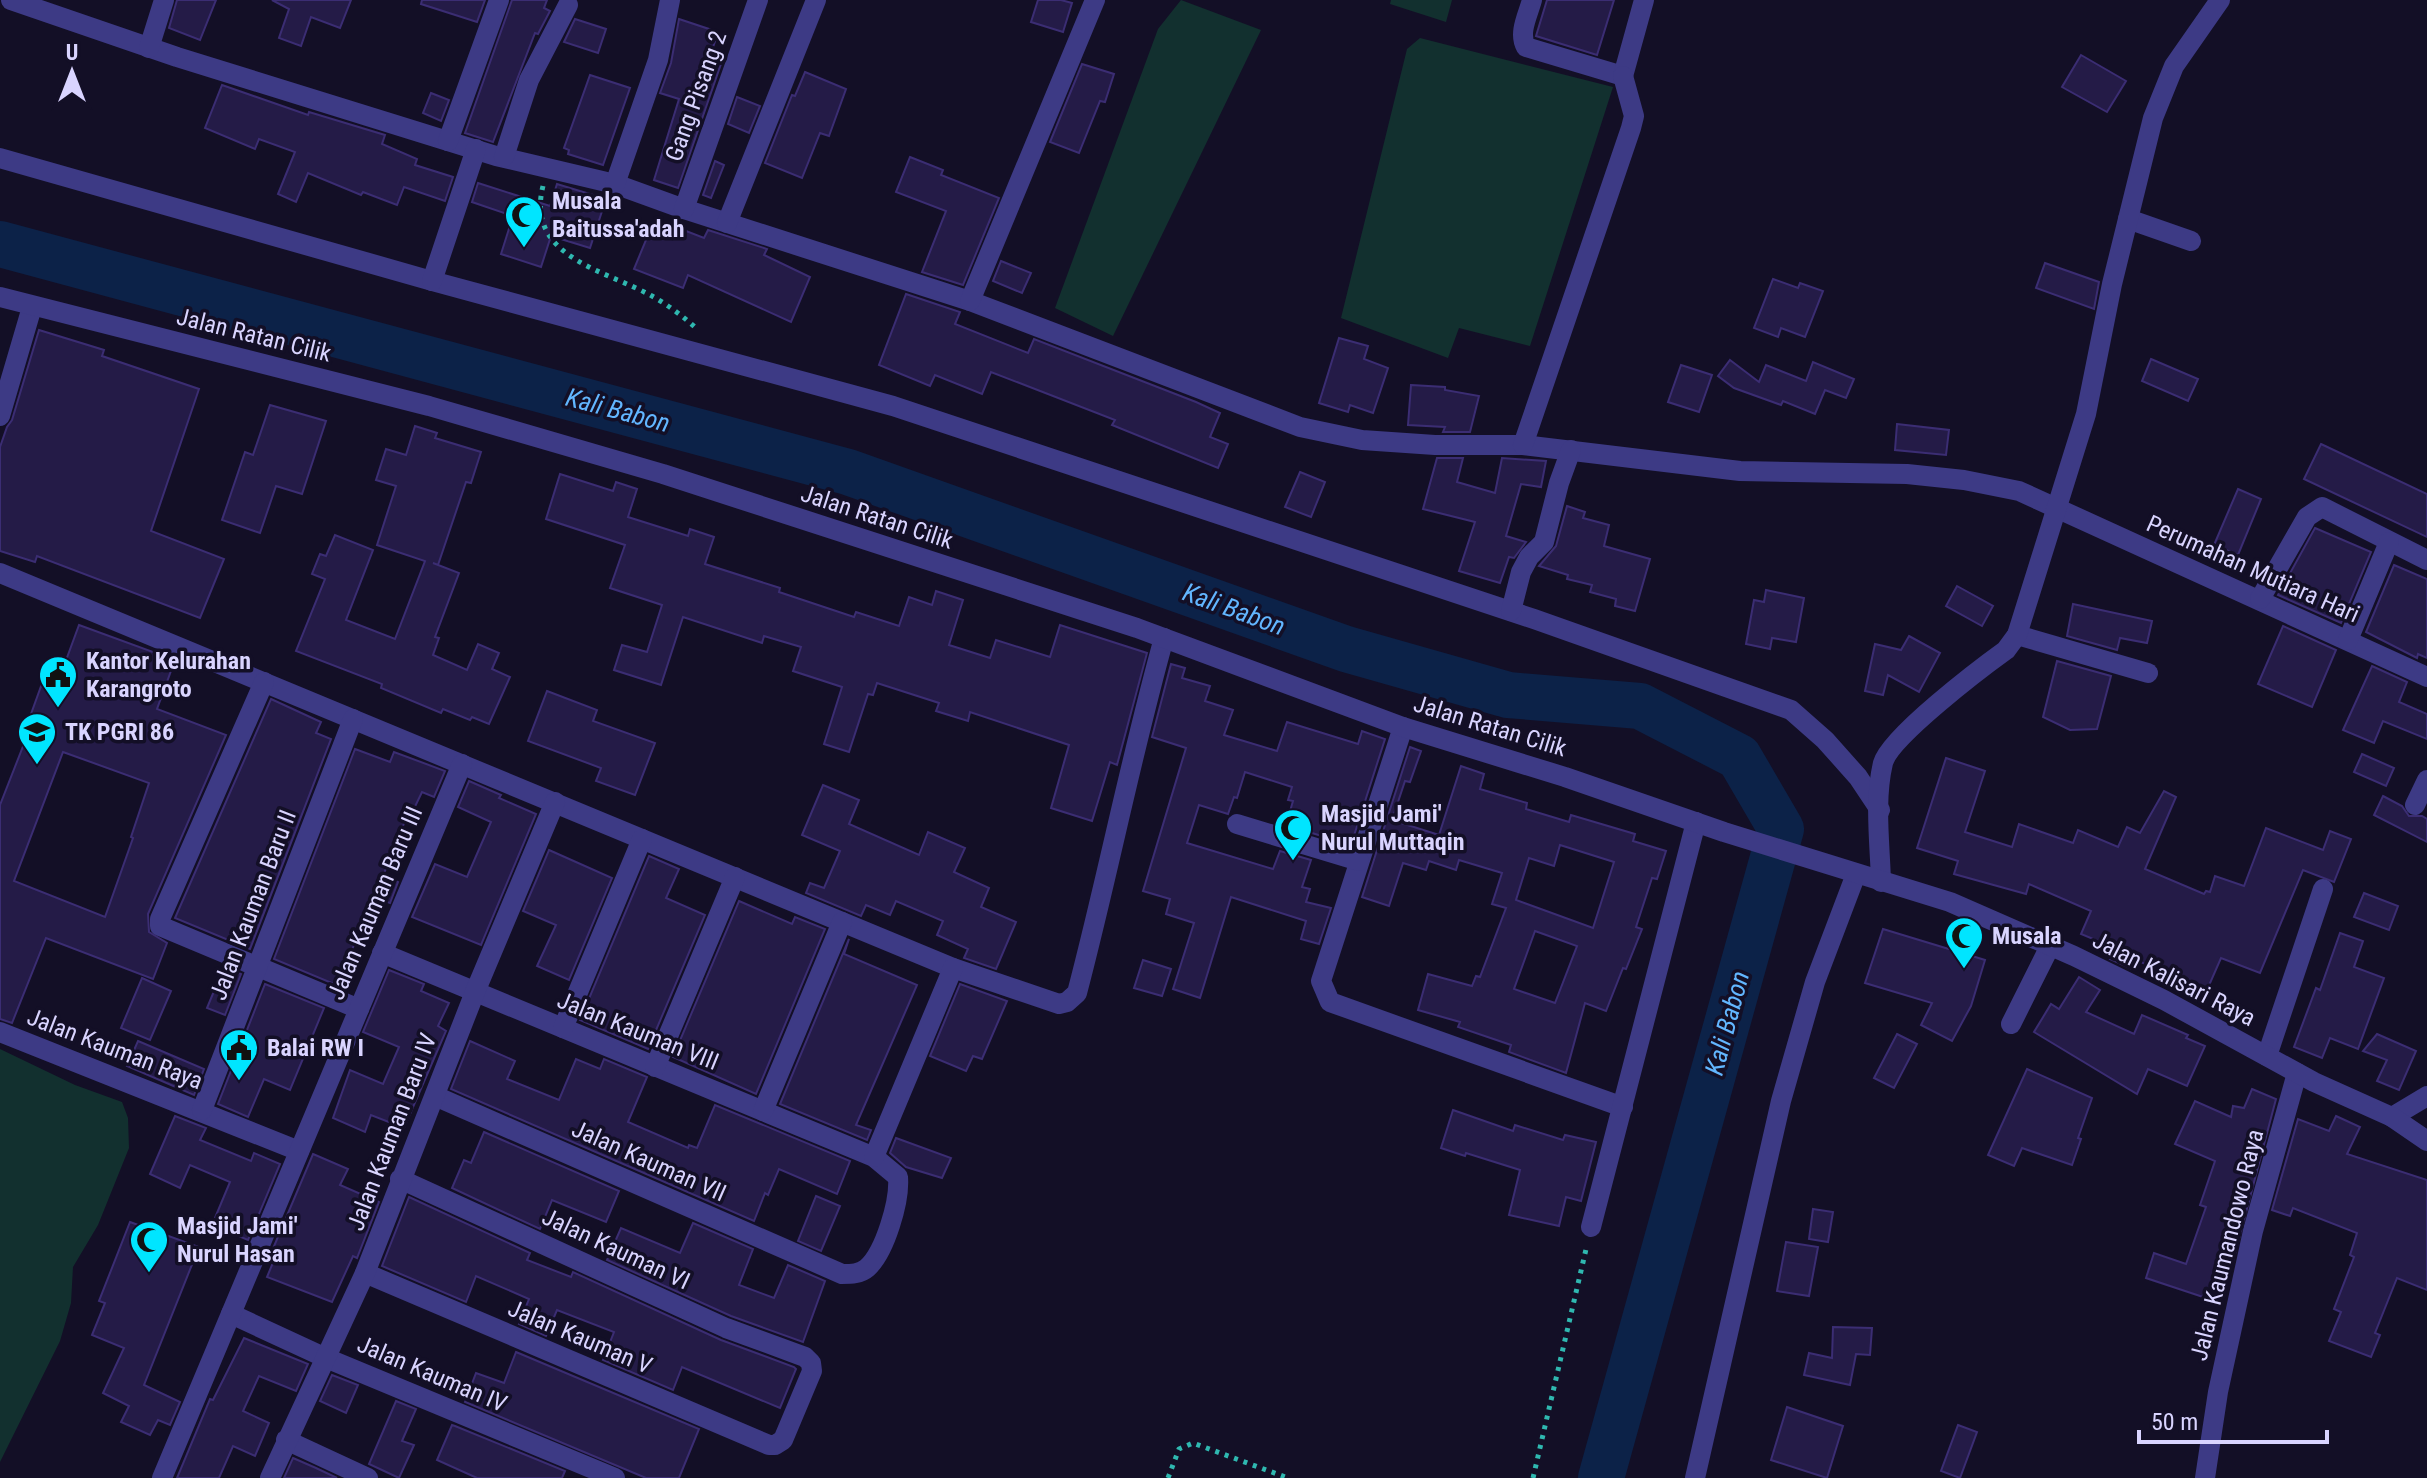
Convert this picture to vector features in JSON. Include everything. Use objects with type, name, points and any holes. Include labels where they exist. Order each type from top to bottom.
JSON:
[{"type":"street","name":"Perumahan Mutiara Hari","points":[[11,0],[50,6],[149,48],[448,141],[615,184],[970,301],[1300,427],[1362,440],[1435,445],[1523,445],[1740,471],[1907,474],[1964,480],[2019,491],[2427,677]]},
{"type":"street","points":[[149,48],[164,0]]},
{"type":"street","points":[[448,141],[499,0]]},
{"type":"street","points":[[615,184],[658,60],[670,0]]},
{"type":"street","name":"Gang Pisang 2","points":[[684,209],[758,0]]},
{"type":"street","points":[[727,223],[816,0]]},
{"type":"street","points":[[970,301],[1095,0]]},
{"type":"street","points":[[1532,0],[1523,30],[1522,40],[1526,47],[1623,76]]},
{"type":"street","points":[[1523,445],[1537,396],[1631,128],[1634,116],[1623,76],[1644,0]]},
{"type":"street","points":[[1881,882],[1880,810],[1884,761],[1891,747],[2006,650],[2017,635],[2086,414],[2112,284],[2153,118],[2164,85],[2181,54],[2220,0]]},
{"type":"street","points":[[504,157],[529,80],[568,5]]},
{"type":"street","points":[[432,281],[476,149]]},
{"type":"street","points":[[0,158],[432,281],[893,406],[1511,611],[1791,710],[1825,740],[1858,777],[1880,810]]},
{"type":"street","points":[[2128,219],[2191,241]]},
{"type":"street","name":"Jalan Ratan Cilik","points":[[0,297],[429,406],[663,474],[1164,638],[1403,727],[1850,871]]},
{"type":"street","points":[[0,416],[32,307]]},
{"type":"street","points":[[1511,611],[1521,572],[1529,557],[1544,542],[1571,450]]},
{"type":"street","points":[[2260,599],[2307,517],[2322,507],[2427,560]]},
{"type":"street","points":[[2348,640],[2389,542]]},
{"type":"street","points":[[0,573],[953,968],[1059,1004],[1067,1002],[1077,993],[1101,903],[1140,724],[1164,638]]},
{"type":"street","points":[[2017,635],[2148,673]]},
{"type":"street","points":[[264,682],[160,919],[160,926],[359,1009]]},
{"type":"street","name":"Jalan Kauman Baru II","points":[[202,1110],[353,719]]},
{"type":"street","points":[[1403,727],[1321,981],[1330,1002],[1623,1107]]},
{"type":"street","name":"Jalan Kauman Baru III","points":[[162,1478],[462,764]]},
{"type":"street","points":[[2415,805],[2427,780]]},
{"type":"street","name":"Jalan Kauman Baru IV","points":[[270,1478],[365,1273],[475,992],[555,802]]},
{"type":"street","points":[[1591,1227],[1696,822]]},
{"type":"street","points":[[1237,824],[1359,861]]},
{"type":"street","points":[[563,1028],[642,839]]},
{"type":"street","points":[[1695,1478],[1781,1101],[1850,871]]},
{"type":"street","name":"Jalan Kalisari Raya","points":[[1850,871],[1950,902],[2050,946],[2164,1000],[2297,1073],[2392,1117],[2427,1141]]},
{"type":"street","points":[[655,1067],[735,877]]},
{"type":"street","points":[[2267,1056],[2323,889]]},
{"type":"street","points":[[763,1111],[842,922]]},
{"type":"street","points":[[2011,1024],[2050,946]]},
{"type":"street","name":"Jalan Kauman VIII","points":[[382,953],[874,1157]]},
{"type":"street","points":[[874,1157],[953,968]]},
{"type":"street","name":"Jalan Kauman Raya","points":[[0,1032],[299,1151]]},
{"type":"street","name":"Jalan Kaumandowo Raya","points":[[2205,1478],[2218,1392],[2253,1231],[2297,1073]]},
{"type":"street","name":"Jalan Kauman VII","points":[[435,1096],[842,1274],[856,1274],[867,1268],[894,1217],[898,1177],[874,1157]]},
{"type":"street","points":[[2392,1117],[2427,1096]]},
{"type":"street","name":"Jalan Kauman VI","points":[[400,1179],[726,1328],[805,1357],[811,1363],[812,1371],[783,1440],[775,1445]]},
{"type":"street","name":"Jalan Kauman V","points":[[365,1273],[762,1443],[775,1445]]},
{"type":"street","name":"Jalan Kauman IV","points":[[231,1314],[326,1358],[615,1478]]},
{"type":"street","points":[[286,1440],[368,1478]]},
{"type":"path","points":[[549,168],[539,203],[540,213],[548,236],[559,249],[576,261],[654,297],[688,321],[729,361]]},
{"type":"path","points":[[1533,1478],[1591,1227]]},
{"type":"path","points":[[1168,1478],[1179,1449],[1193,1443],[1288,1478]]},
{"type":"green space","points":[[1181,0],[1261,30],[1113,336],[1055,308],[1158,29]]},
{"type":"green space","points":[[1391,0],[1452,0],[1446,22],[1390,4]]},
{"type":"green space","points":[[1420,38],[1613,87],[1530,346],[1459,328],[1448,358],[1341,318],[1407,49]]},
{"type":"green space","points":[[0,1049],[75,1085],[122,1102],[128,1118],[129,1148],[98,1225],[73,1267],[71,1303],[60,1341],[0,1462]]},
{"type":"building","points":[[177,0],[216,0],[200,40],[169,28]]},
{"type":"building","points":[[272,0],[351,0],[340,28],[311,17],[301,46],[279,38],[289,9]]},
{"type":"building","points":[[422,0],[485,0],[477,22],[421,4]]},
{"type":"building","points":[[512,0],[547,0],[544,8],[550,11],[538,34],[535,33],[493,142],[465,133]]},
{"type":"building","points":[[1038,0],[1072,3],[1063,32],[1031,22]]},
{"type":"building","points":[[1547,0],[1614,0],[1597,55],[1536,36]]},
{"type":"building","points":[[575,19],[606,29],[598,53],[564,42]]},
{"type":"building","points":[[679,19],[718,32],[709,60],[721,64],[678,188],[654,180],[679,99],[660,93],[671,63]]},
{"type":"building","points":[[2081,55],[2126,81],[2107,112],[2062,87]]},
{"type":"building","points":[[1082,64],[1114,74],[1105,102],[1100,101],[1079,153],[1050,142]]},
{"type":"building","points":[[805,72],[846,89],[829,136],[820,133],[802,178],[765,163],[792,95],[795,96]]},
{"type":"building","points":[[590,75],[630,88],[603,165],[568,154],[569,150],[564,148]]},
{"type":"building","points":[[222,85],[308,115],[309,112],[385,135],[382,144],[417,159],[415,165],[453,177],[445,201],[404,187],[397,205],[363,192],[361,195],[308,173],[296,202],[278,194],[295,152],[259,139],[255,149],[205,128]]},
{"type":"building","points":[[431,93],[449,100],[441,121],[423,113]]},
{"type":"building","points":[[737,97],[760,106],[749,133],[728,124]]},
{"type":"building","points":[[910,157],[943,170],[941,175],[999,198],[963,285],[922,272],[946,211],[896,192]]},
{"type":"building","points":[[715,161],[724,165],[711,198],[703,195]]},
{"type":"building","points":[[478,183],[550,206],[557,184],[606,199],[590,248],[551,236],[541,267],[501,254],[513,216],[472,202]]},
{"type":"building","points":[[653,223],[704,238],[708,230],[767,249],[764,255],[810,277],[791,322],[688,275],[683,288],[634,269]]},
{"type":"building","points":[[1001,261],[1031,273],[1022,293],[993,281]]},
{"type":"building","points":[[2045,263],[2099,282],[2094,309],[2036,288]]},
{"type":"building","points":[[1773,279],[1798,288],[1800,283],[1823,291],[1805,337],[1781,328],[1778,337],[1754,328]]},
{"type":"building","points":[[906,294],[960,312],[955,324],[1028,353],[1034,339],[1220,413],[1210,437],[1228,444],[1218,468],[1112,425],[1115,420],[991,372],[982,394],[935,375],[930,386],[879,365]]},
{"type":"building","points":[[39,330],[104,350],[102,356],[199,389],[151,531],[224,559],[200,618],[37,556],[35,562],[0,551],[0,447],[12,420]]},
{"type":"building","points":[[1339,338],[1368,346],[1364,359],[1388,368],[1373,413],[1350,405],[1348,412],[1319,403]]},
{"type":"building","points":[[2151,359],[2198,379],[2188,401],[2142,381]]},
{"type":"building","points":[[1730,360],[1759,382],[1766,365],[1806,381],[1813,362],[1854,379],[1846,398],[1825,390],[1815,414],[1783,401],[1781,405],[1734,388],[1718,376]]},
{"type":"building","points":[[1681,365],[1712,375],[1699,412],[1668,402]]},
{"type":"building","points":[[1411,385],[1445,387],[1445,390],[1479,396],[1470,432],[1443,432],[1445,427],[1408,425]]},
{"type":"building","points":[[270,405],[326,421],[302,494],[276,486],[260,533],[222,520],[245,452],[253,455]]},
{"type":"building","points":[[1897,424],[1949,430],[1946,455],[1895,450]]},
{"type":"building","points":[[415,426],[437,433],[435,438],[481,452],[471,483],[466,482],[438,565],[459,573],[435,637],[439,638],[433,655],[467,670],[478,644],[499,653],[492,669],[510,677],[489,724],[443,709],[441,713],[381,688],[382,684],[296,651],[325,579],[312,574],[320,554],[326,556],[335,535],[373,550],[346,620],[395,639],[425,561],[377,545],[396,486],[376,480],[386,449],[406,455]]},
{"type":"building","points":[[2321,444],[2427,494],[2427,537],[2304,479]]},
{"type":"building","points":[[1437,458],[1463,458],[1457,482],[1495,493],[1502,458],[1546,461],[1541,487],[1521,484],[1506,536],[1526,542],[1514,558],[1509,557],[1500,583],[1459,571],[1475,522],[1423,509]]},
{"type":"building","points":[[1300,472],[1325,482],[1311,517],[1285,507]]},
{"type":"building","points":[[560,474],[613,491],[616,482],[637,489],[628,517],[688,536],[690,529],[714,537],[705,564],[780,588],[779,592],[854,617],[856,612],[899,626],[909,597],[932,605],[936,591],[963,600],[949,645],[990,658],[996,640],[1050,657],[1060,625],[1147,653],[1117,765],[1110,762],[1092,821],[1051,808],[1069,745],[970,712],[968,721],[936,711],[939,703],[877,683],[873,695],[868,694],[849,752],[824,744],[842,687],[793,671],[801,647],[764,636],[762,643],[683,617],[661,685],[614,670],[622,645],[647,652],[662,605],[610,588],[625,545],[546,519]]},
{"type":"building","points":[[2238,489],[2261,499],[2238,555],[2214,545]]},
{"type":"building","points":[[1567,506],[1585,512],[1583,518],[1609,525],[1604,546],[1650,559],[1635,611],[1615,606],[1616,599],[1590,592],[1592,585],[1567,579],[1568,575],[1539,566],[1556,546]]},
{"type":"building","points":[[2315,528],[2371,552],[2341,623],[2278,595]]},
{"type":"building","points":[[2394,565],[2427,579],[2427,658],[2418,654],[2417,658],[2366,632]]},
{"type":"building","points":[[1957,586],[1993,606],[1982,626],[1946,606]]},
{"type":"building","points":[[1766,590],[1804,598],[1796,642],[1772,638],[1770,649],[1746,644],[1754,600],[1764,602]]},
{"type":"building","points":[[2073,604],[2152,621],[2147,643],[2120,638],[2117,650],[2067,636]]},
{"type":"building","points":[[79,625],[175,660],[157,709],[226,735],[148,914],[149,932],[167,943],[153,979],[46,938],[12,1023],[0,1019],[0,805],[31,726],[27,725],[44,678],[58,682]],"holes":[[[63,752],[149,783],[105,917],[14,881]]]},
{"type":"building","points":[[2283,626],[2336,650],[2312,707],[2258,684]]},
{"type":"building","points":[[1909,636],[1940,653],[1919,692],[1888,675],[1883,695],[1865,691],[1875,644],[1901,650]]},
{"type":"building","points":[[2057,661],[2111,676],[2097,729],[2070,730],[2043,717]]},
{"type":"building","points":[[1171,664],[1185,668],[1182,678],[1210,686],[1205,701],[1233,710],[1224,735],[1277,751],[1287,722],[1358,744],[1362,731],[1385,739],[1351,845],[1286,825],[1293,801],[1288,800],[1292,787],[1245,772],[1228,814],[1199,805],[1187,843],[1273,869],[1280,851],[1311,860],[1302,887],[1310,889],[1306,902],[1331,908],[1319,944],[1301,939],[1306,921],[1231,897],[1200,998],[1173,989],[1194,923],[1166,914],[1170,899],[1143,891],[1186,748],[1152,737]]},
{"type":"building","points":[[2372,666],[2407,682],[2399,702],[2427,714],[2427,739],[2383,721],[2374,743],[2343,730]]},
{"type":"building","points":[[547,691],[597,710],[593,721],[655,743],[635,795],[596,781],[601,768],[528,741]]},
{"type":"building","points":[[271,699],[321,722],[316,733],[331,739],[250,949],[175,918]]},
{"type":"building","points":[[1410,747],[1421,751],[1410,782],[1405,781],[1392,820],[1439,835],[1461,766],[1484,774],[1480,789],[1527,803],[1526,809],[1569,822],[1571,815],[1635,834],[1633,841],[1666,851],[1657,879],[1652,878],[1636,927],[1642,929],[1626,969],[1623,968],[1606,1011],[1585,1003],[1566,1073],[1509,1052],[1511,1045],[1458,1027],[1460,1022],[1418,1010],[1428,974],[1472,986],[1476,976],[1480,977],[1506,908],[1492,904],[1502,873],[1459,860],[1456,870],[1429,861],[1426,870],[1403,863],[1389,906],[1362,897]],"holes":[[[1560,845],[1614,862],[1593,928],[1516,900],[1529,858],[1554,866]],[[1535,931],[1577,946],[1555,1003],[1514,989]]]},
{"type":"building","points":[[355,749],[390,762],[394,752],[445,771],[434,797],[422,792],[410,817],[407,816],[383,876],[398,882],[390,903],[371,896],[343,976],[338,975],[334,984],[274,959]]},
{"type":"building","points":[[2362,754],[2394,768],[2386,786],[2354,772]]},
{"type":"building","points":[[1946,758],[1985,771],[1965,832],[2012,847],[2019,824],[2073,843],[2078,830],[2118,847],[2127,827],[2140,833],[2164,791],[2176,797],[2145,869],[2204,894],[2210,892],[2215,876],[2244,886],[2266,828],[2323,850],[2330,831],[2351,839],[2334,882],[2303,870],[2260,973],[2221,958],[2207,990],[2136,960],[2132,969],[2110,959],[2115,948],[2081,934],[2091,911],[2029,884],[2026,894],[1954,874],[1958,861],[1917,848]]},
{"type":"building","points":[[469,781],[536,814],[481,945],[412,917],[435,864],[467,877],[491,822],[458,807]]},
{"type":"building","points":[[823,785],[859,800],[849,824],[919,855],[928,832],[965,848],[954,872],[989,888],[981,907],[1016,922],[996,969],[964,958],[968,949],[937,935],[943,921],[896,901],[890,915],[866,905],[861,916],[806,893],[810,883],[824,888],[840,851],[802,835]]},
{"type":"building","points":[[2383,796],[2402,806],[2409,816],[2427,819],[2427,842],[2374,815]]},
{"type":"building","points":[[549,850],[612,878],[569,980],[537,966],[556,925],[523,911]]},
{"type":"building","points":[[649,856],[679,869],[666,898],[705,915],[648,1049],[580,1020]]},
{"type":"building","points":[[2364,893],[2398,906],[2389,930],[2354,917]]},
{"type":"building","points":[[739,901],[792,924],[795,917],[825,929],[756,1094],[673,1057]]},
{"type":"building","points":[[1883,929],[1985,960],[1971,1006],[1952,1041],[1921,1025],[1932,1003],[1865,983]]},
{"type":"building","points":[[2340,933],[2363,941],[2354,967],[2384,978],[2358,1049],[2330,1038],[2322,1058],[2294,1047],[2316,988],[2320,990]]},
{"type":"building","points":[[849,939],[844,954],[917,985],[856,1125],[871,1130],[867,1140],[780,1104]]},
{"type":"building","points":[[1143,960],[1171,969],[1162,996],[1134,988]]},
{"type":"building","points":[[224,967],[241,974],[225,1015],[207,1008]]},
{"type":"building","points":[[389,970],[424,984],[421,991],[449,1003],[438,1026],[446,1031],[404,1128],[371,1115],[365,1132],[333,1118],[350,1070],[383,1084],[399,1047],[363,1032]]},
{"type":"building","points":[[2079,977],[2100,990],[2086,1012],[2134,1034],[2142,1015],[2205,1046],[2187,1086],[2148,1069],[2137,1094],[2034,1032],[2051,1004],[2059,1009]]},
{"type":"building","points":[[142,978],[171,991],[150,1040],[121,1028]]},
{"type":"building","points":[[265,984],[324,1008],[290,1090],[264,1079],[248,1117],[218,1104]]},
{"type":"building","points":[[960,984],[1007,1001],[982,1059],[973,1056],[966,1071],[930,1056]]},
{"type":"building","points":[[1897,1034],[1917,1044],[1894,1088],[1874,1078]]},
{"type":"building","points":[[2377,1034],[2416,1051],[2399,1090],[2377,1081],[2387,1060],[2363,1051]]},
{"type":"building","points":[[138,1041],[204,1069],[194,1095],[127,1066]]},
{"type":"building","points":[[470,1041],[515,1061],[507,1079],[559,1100],[576,1059],[600,1069],[604,1059],[647,1077],[628,1122],[688,1148],[689,1145],[697,1148],[715,1105],[850,1161],[837,1194],[779,1169],[754,1221],[451,1089]]},
{"type":"building","points":[[2027,1069],[2092,1098],[2072,1165],[2022,1148],[2014,1166],[1988,1155]]},
{"type":"building","points":[[2252,1089],[2276,1099],[2231,1269],[2226,1268],[2215,1301],[2146,1278],[2154,1253],[2186,1264],[2206,1207],[2200,1205],[2215,1161],[2175,1144],[2195,1101],[2231,1117],[2233,1106],[2244,1108]]},
{"type":"building","points":[[1453,1110],[1513,1131],[1515,1125],[1563,1140],[1565,1135],[1596,1142],[1581,1201],[1566,1197],[1559,1226],[1509,1215],[1520,1170],[1441,1148]]},
{"type":"building","points":[[175,1116],[206,1128],[200,1140],[251,1161],[254,1153],[280,1164],[248,1240],[212,1225],[230,1182],[190,1165],[180,1188],[150,1174]]},
{"type":"building","points":[[2336,1116],[2360,1127],[2347,1154],[2427,1180],[2427,1290],[2397,1278],[2375,1333],[2380,1335],[2371,1357],[2329,1341],[2341,1312],[2334,1309],[2354,1257],[2350,1255],[2357,1233],[2293,1208],[2290,1216],[2272,1210],[2298,1119],[2329,1131]]},
{"type":"building","points":[[484,1132],[619,1191],[606,1222],[552,1200],[540,1229],[452,1188],[464,1160],[471,1163]]},
{"type":"building","points":[[896,1138],[951,1158],[942,1178],[906,1167],[890,1153]]},
{"type":"building","points":[[313,1154],[348,1169],[340,1185],[379,1202],[357,1258],[353,1256],[332,1302],[267,1277],[277,1253],[272,1251]]},
{"type":"building","points":[[816,1196],[840,1206],[821,1251],[798,1241]]},
{"type":"building","points":[[409,1197],[530,1253],[527,1260],[571,1277],[573,1272],[721,1340],[794,1367],[796,1369],[780,1408],[682,1367],[673,1390],[603,1360],[614,1332],[557,1310],[546,1336],[519,1324],[529,1299],[476,1276],[466,1302],[382,1266]]},
{"type":"building","points":[[1813,1209],[1833,1212],[1828,1242],[1809,1239]]},
{"type":"building","points":[[130,1222],[199,1247],[144,1385],[180,1402],[170,1425],[158,1420],[150,1435],[121,1422],[129,1406],[103,1393],[124,1348],[92,1335],[105,1303],[99,1301]]},
{"type":"building","points":[[693,1223],[753,1249],[739,1285],[774,1298],[788,1265],[825,1281],[803,1342],[731,1316],[607,1260],[621,1228],[680,1253]]},
{"type":"building","points":[[1786,1242],[1818,1247],[1809,1296],[1777,1291]]},
{"type":"building","points":[[1833,1327],[1872,1328],[1870,1355],[1856,1354],[1850,1385],[1804,1375],[1809,1353],[1832,1358]]},
{"type":"building","points":[[244,1338],[308,1364],[296,1391],[259,1376],[243,1411],[269,1423],[255,1456],[233,1446],[219,1478],[177,1478],[210,1399],[213,1400]]},
{"type":"building","points":[[516,1352],[699,1429],[679,1478],[646,1478],[465,1402],[476,1373],[504,1383]]},
{"type":"building","points":[[332,1375],[358,1385],[346,1413],[320,1401]]},
{"type":"building","points":[[396,1401],[416,1409],[402,1441],[414,1445],[399,1478],[369,1464]]},
{"type":"building","points":[[1787,1407],[1843,1426],[1827,1478],[1771,1460]]},
{"type":"building","points":[[452,1425],[565,1471],[562,1478],[477,1478],[437,1460]]},
{"type":"building","points":[[1958,1425],[1977,1432],[1960,1478],[1941,1471]]},
{"type":"building","points":[[293,1458],[316,1468],[337,1478],[284,1478]]},
{"type":"waterway","name":"Kali Babon","points":[[0,244],[848,472],[1346,649],[1508,695],[1640,706],[1739,757],[1781,829],[1601,1478]]},
{"type":"place","name":"Musala Baitussa'adah","points":[[524,249]]},
{"type":"place","name":"Kantor Kelurahan Karangroto","points":[[58,709]]},
{"type":"place","name":"TK PGRI 86","points":[[37,766]]},
{"type":"place","name":"Masjid Jami' Nurul Muttaqin","points":[[1293,862]]},
{"type":"place","name":"Musala","points":[[1964,970]]},
{"type":"place","name":"Balai RW I","points":[[239,1082]]},
{"type":"place","name":"Masjid Jami' Nurul Hasan","points":[[149,1274]]}]
